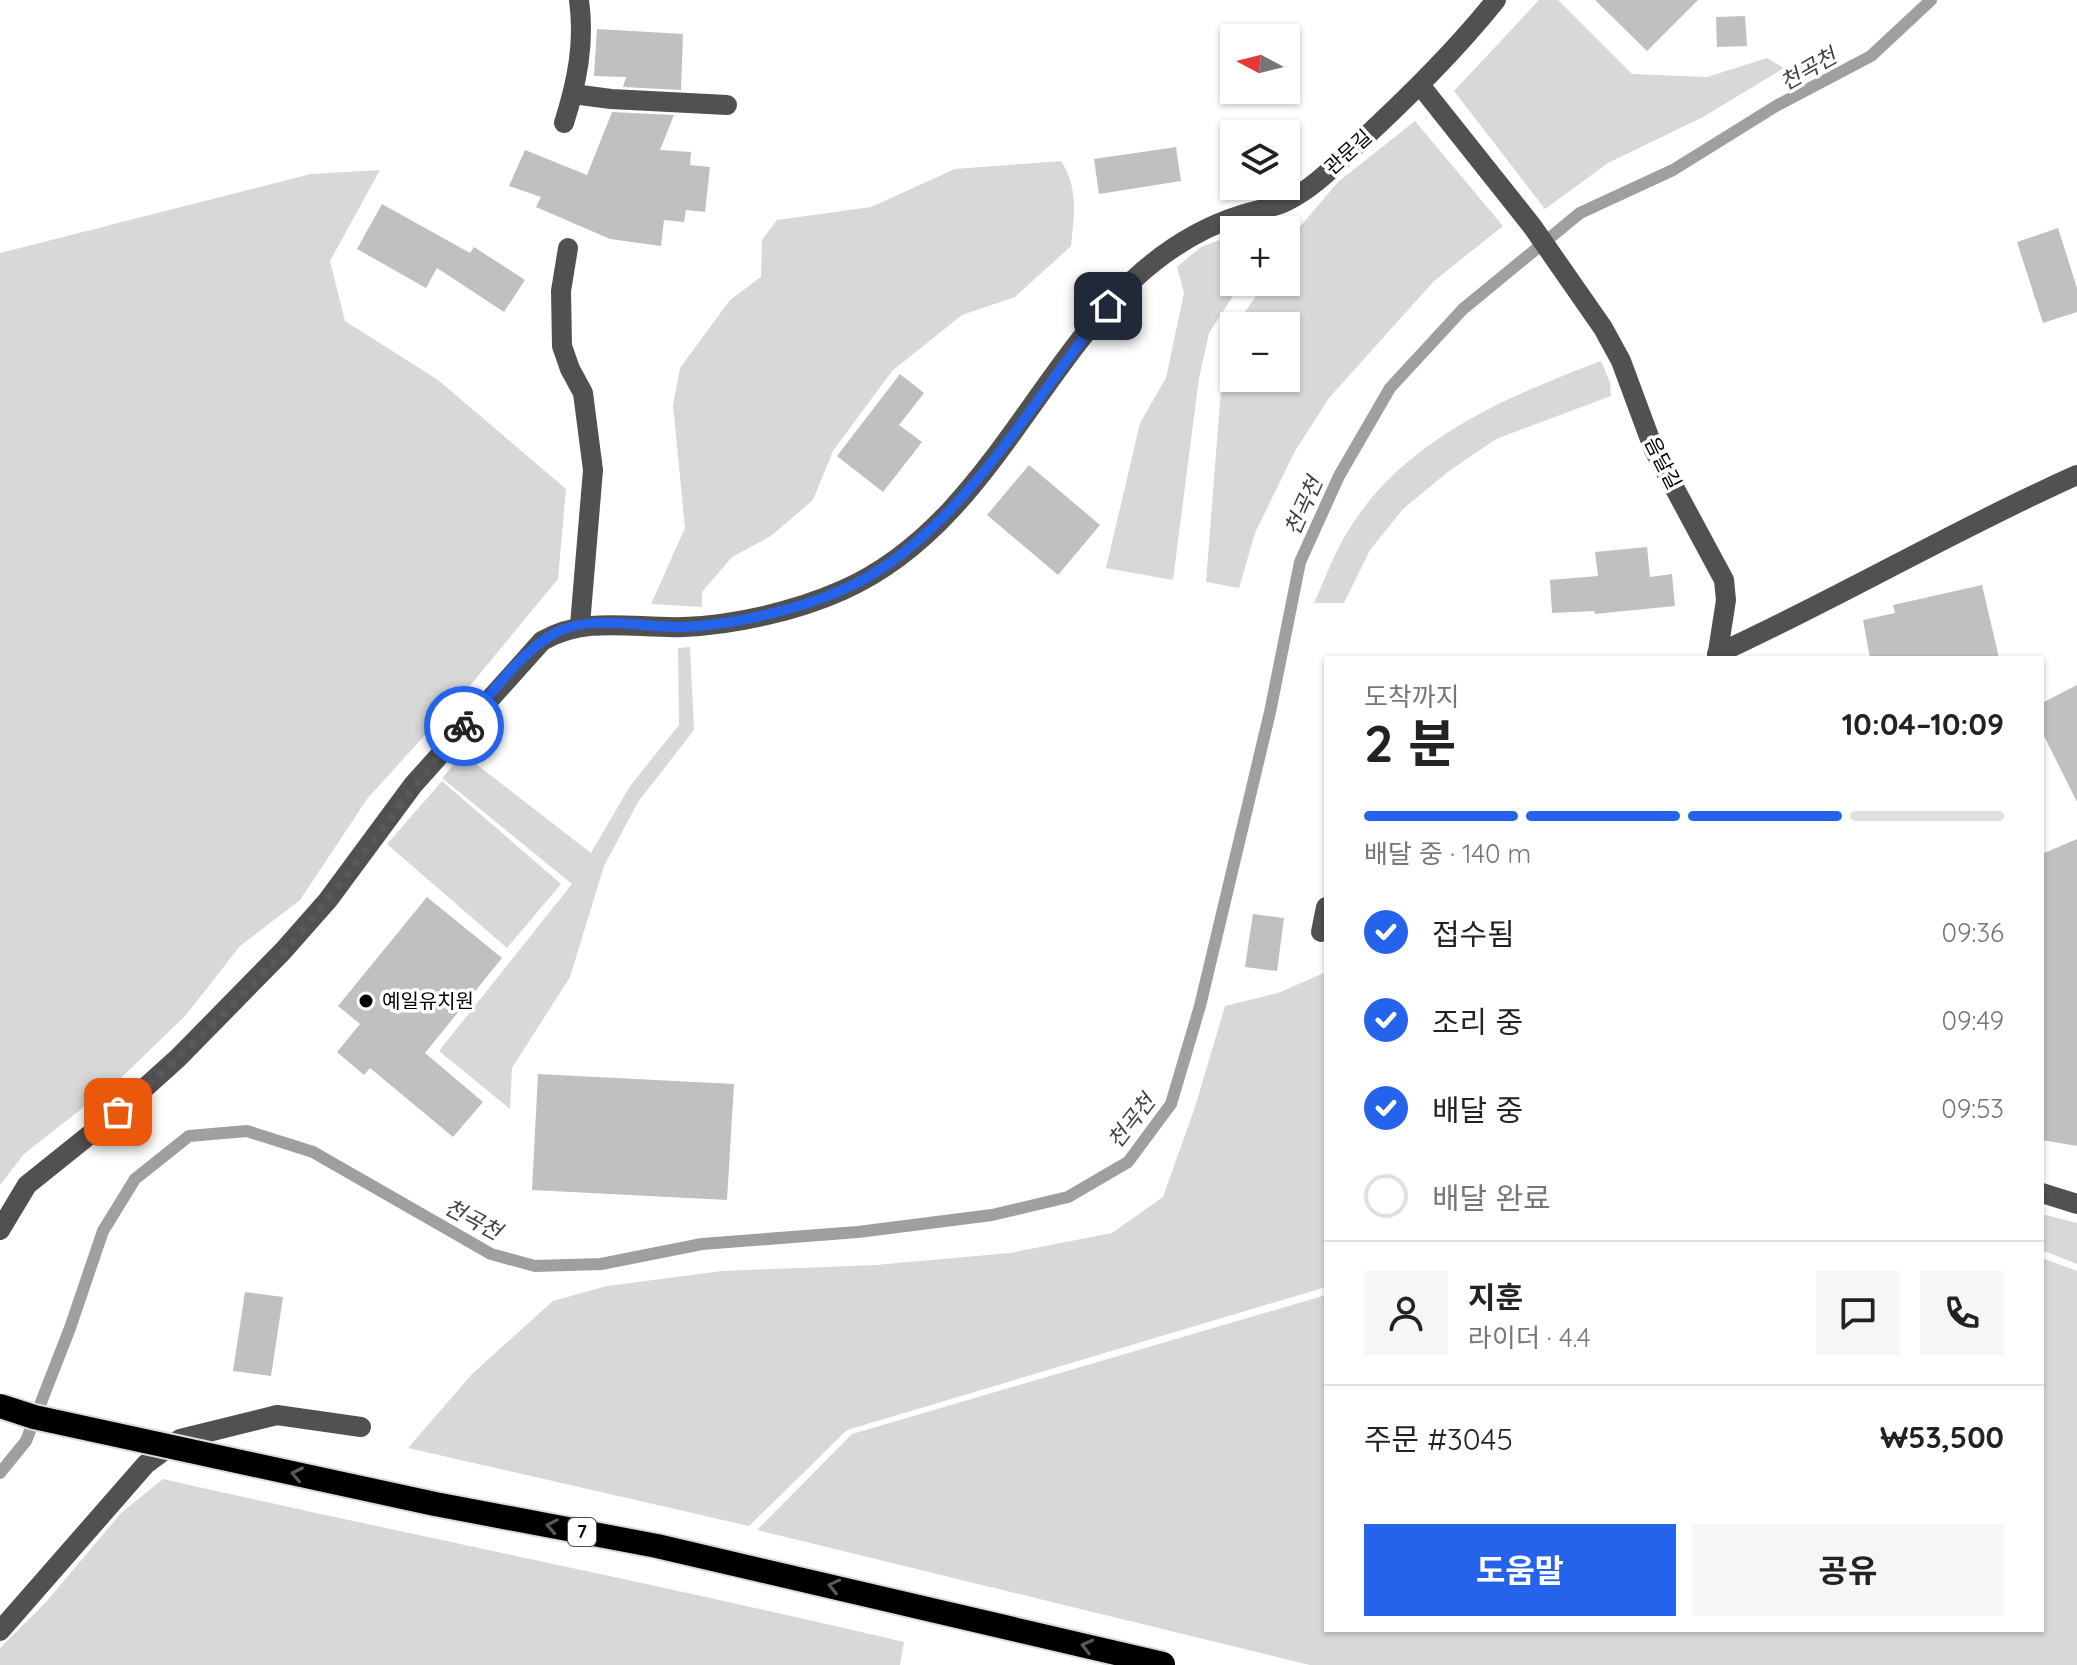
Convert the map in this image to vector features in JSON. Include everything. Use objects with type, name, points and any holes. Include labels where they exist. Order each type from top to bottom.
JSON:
[{"type":"highway","name":"7","points":[[0,1406],[34,1417],[435,1504],[657,1546],[1163,1664]]},
{"type":"street","points":[[564,123],[573,94],[582,38],[579,0]]},
{"type":"street","name":"관문길","points":[[0,1230],[27,1185],[178,1058],[283,951],[328,900],[413,785],[542,641],[559,631],[580,625],[664,627],[713,624],[803,603],[841,591],[878,572],[911,547],[973,484],[1069,355],[1135,278],[1202,228],[1286,202],[1312,185],[1420,85],[1496,0]]},
{"type":"street","name":"음달길","points":[[1420,85],[1532,226],[1570,279],[1621,361],[1654,450],[1719,566],[1726,600],[1717,656]]},
{"type":"street","points":[[573,94],[727,105]]},
{"type":"street","points":[[568,248],[561,291],[562,346],[583,393],[590,427],[593,470],[580,625]]},
{"type":"street","name":"음달길","points":[[1717,656],[1977,521],[2077,475]]},
{"type":"street","points":[[1321,932],[1324,917]]},
{"type":"street","points":[[2044,1194],[2077,1204]]},
{"type":"street","points":[[0,1631],[146,1464],[180,1439],[277,1415],[361,1427]]},
{"type":"shaded area","points":[[1539,0],[1558,0],[1632,74],[1707,77],[1767,58],[1784,68],[1703,117],[1608,163],[1545,209],[1454,91]]},
{"type":"shaded area","points":[[1415,121],[1503,226],[1434,281],[1329,398],[1295,451],[1255,533],[1239,588],[1206,582],[1221,392],[1300,392],[1300,312],[1245,312],[1256,296],[1300,296],[1300,227],[1338,182]]},
{"type":"shaded area","points":[[1061,161],[1073,192],[1071,246],[1015,297],[962,315],[892,371],[833,451],[813,500],[771,536],[732,557],[702,592],[702,607],[651,604],[685,528],[673,405],[680,368],[730,300],[761,277],[762,240],[777,220],[871,207],[955,169]]},
{"type":"shaded area","points":[[380,170],[330,261],[345,321],[438,380],[566,489],[558,579],[473,682],[367,799],[300,900],[240,946],[186,1015],[122,1077],[24,1154],[0,1185],[0,253],[311,174]]},
{"type":"shaded area","points":[[1220,240],[1220,296],[1233,296],[1209,333],[1199,378],[1173,580],[1106,568],[1140,423],[1166,378],[1184,293],[1177,267],[1201,247]]},
{"type":"shaded area","points":[[1601,361],[1610,382],[1611,396],[1496,439],[1449,471],[1403,509],[1370,550],[1344,603],[1314,603],[1348,531],[1371,499],[1397,471],[1460,425],[1529,390]]},
{"type":"shaded area","points":[[690,647],[694,730],[638,802],[604,866],[570,977],[512,1068],[510,1109],[439,1051],[572,884],[442,778],[463,754],[591,853],[630,786],[679,725],[678,648]]},
{"type":"shaded area","points":[[442,781],[561,884],[507,948],[387,844]]},
{"type":"shaded area","points":[[1324,973],[1324,1288],[847,1430],[749,1526],[408,1448],[472,1374],[553,1301],[607,1286],[722,1271],[875,1265],[1010,1253],[1112,1233],[1163,1197],[1195,1107],[1225,1006],[1278,993]]},
{"type":"shaded area","points":[[2044,1215],[2077,1223],[2077,1264],[2044,1251]]},
{"type":"shaded area","points":[[2044,1259],[2077,1271],[2077,1665],[1310,1665],[757,1530],[852,1434],[1324,1296],[1324,1632],[2044,1632]]},
{"type":"shaded area","points":[[163,1479],[904,1642],[900,1665],[0,1665],[0,1648],[46,1602],[121,1513]]},
{"type":"building","points":[[1595,0],[1698,0],[1647,51]]},
{"type":"building","points":[[1745,16],[1747,46],[1717,47],[1716,17]]},
{"type":"building","points":[[597,29],[683,34],[681,90],[623,87],[626,77],[594,76]]},
{"type":"building","points":[[612,112],[674,115],[660,150],[691,152],[690,165],[710,167],[705,212],[686,210],[684,222],[664,220],[661,246],[610,239],[536,207],[541,197],[509,186],[525,150],[587,175]]},
{"type":"building","points":[[1176,147],[1181,181],[1099,194],[1094,159]]},
{"type":"building","points":[[382,204],[470,253],[474,247],[525,280],[504,312],[437,268],[426,288],[357,249]]},
{"type":"building","points":[[2058,228],[2077,288],[2077,312],[2043,323],[2017,242]]},
{"type":"building","points":[[900,374],[924,393],[899,425],[922,442],[883,492],[837,456]]},
{"type":"building","points":[[1029,465],[1100,525],[1058,575],[987,515]]},
{"type":"building","points":[[1647,547],[1650,577],[1672,574],[1675,606],[1595,614],[1594,611],[1552,613],[1550,580],[1598,576],[1595,552]]},
{"type":"building","points":[[1982,585],[1999,656],[1870,656],[1863,620],[1895,613],[1893,605]]},
{"type":"building","points":[[2077,685],[2077,802],[2044,736],[2044,702]]},
{"type":"building","points":[[2077,839],[2077,1146],[2044,1140],[2044,853]]},
{"type":"building","points":[[427,897],[502,958],[425,1053],[483,1102],[453,1137],[370,1068],[364,1075],[337,1052],[360,1024],[338,1006]]},
{"type":"building","points":[[1253,914],[1284,918],[1277,971],[1245,967]]},
{"type":"building","points":[[538,1074],[734,1084],[727,1200],[532,1190]]},
{"type":"building","points":[[245,1292],[283,1297],[271,1376],[233,1371]]},
{"type":"waterway","name":"천곡천","points":[[0,1473],[26,1441],[70,1328],[103,1231],[135,1179],[189,1136],[247,1131],[313,1152],[491,1254],[535,1266],[601,1264],[702,1244],[858,1232],[992,1215],[1068,1197],[1128,1162],[1171,1104],[1200,1006],[1270,712],[1300,562],[1339,476],[1390,388],[1463,309],[1580,213],[1673,170],[1776,106],[1871,56],[1931,0]]},
{"type":"way so far","points":[[118,1112],[178,1058],[283,951],[328,900],[413,785],[464,726]]},
{"type":"place","name":"예일유치원","points":[[366,1001]]},
{"type":"route","points":[[464,726],[542,641],[559,631],[580,625],[686,627],[713,624],[803,603],[841,591],[878,572],[947,514],[981,474],[1108,306]]}]
